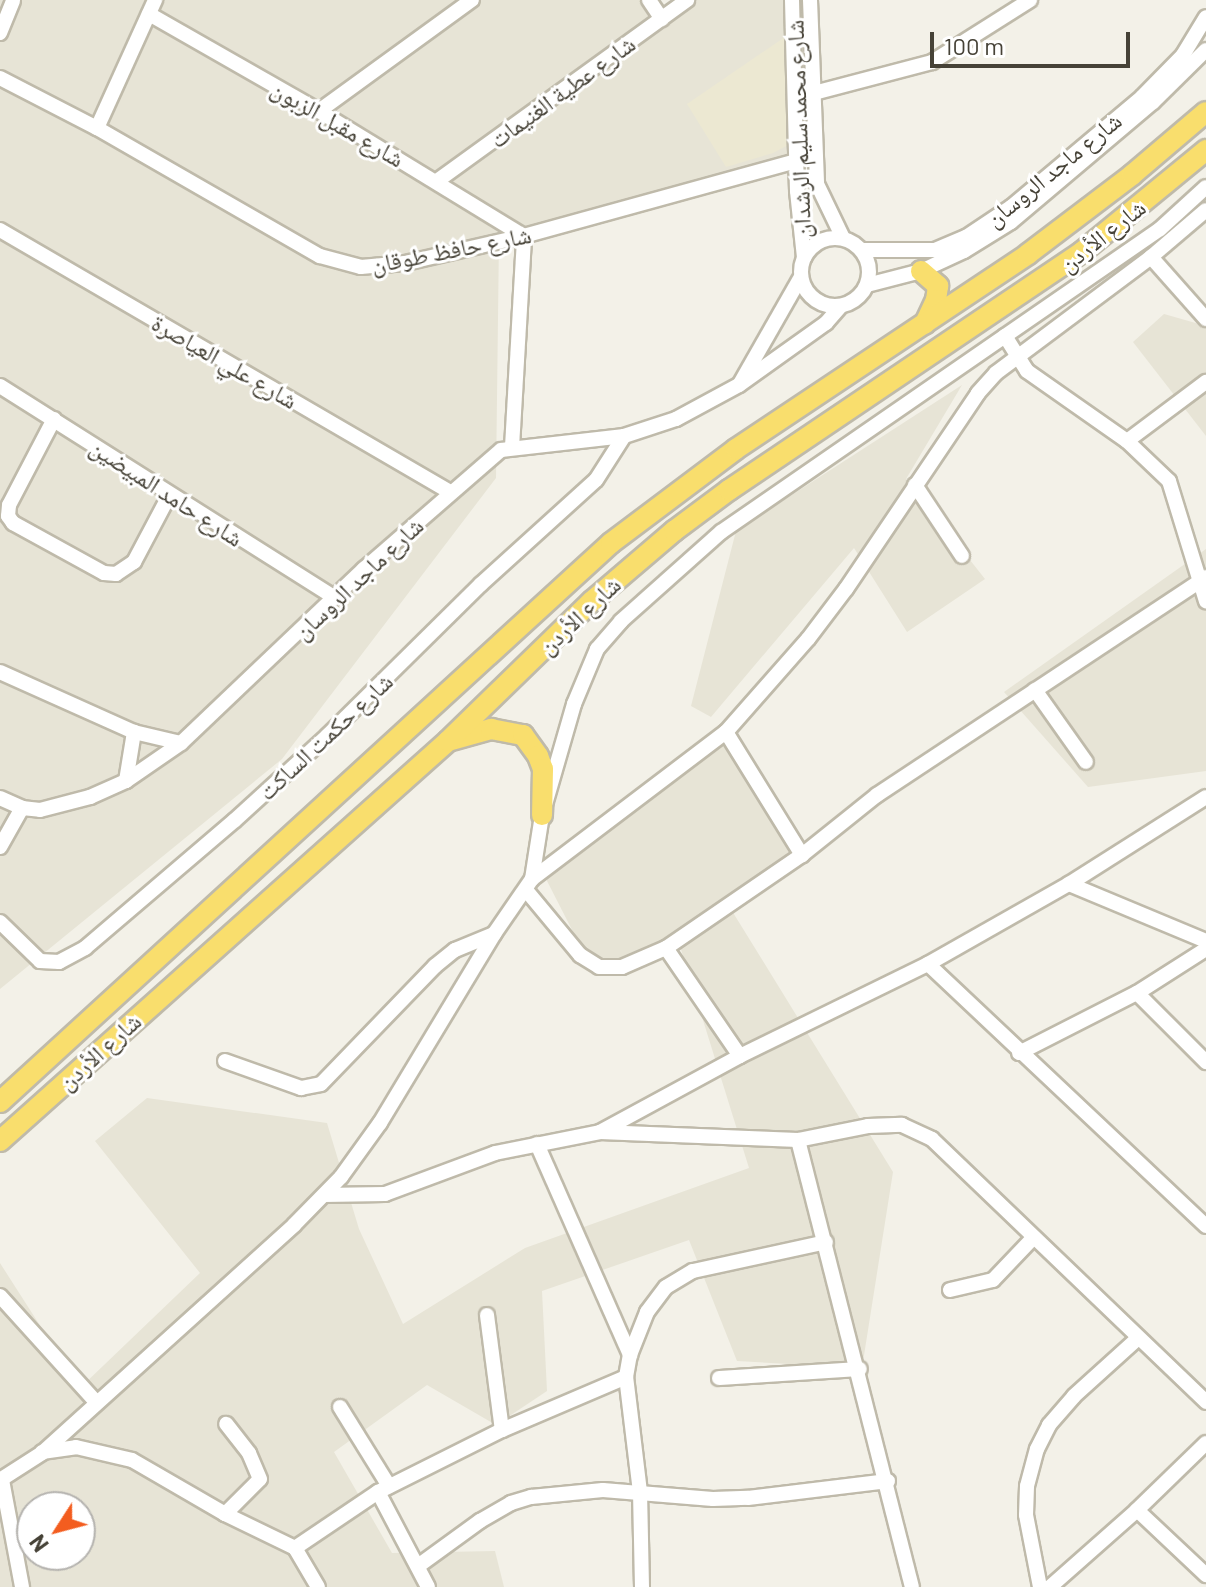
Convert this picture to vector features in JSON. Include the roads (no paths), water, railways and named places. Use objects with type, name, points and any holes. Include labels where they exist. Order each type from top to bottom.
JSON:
[{"type":"highway","name":"شارع الأردن","points":[[0,1102],[589,561],[736,449],[1028,254],[1132,175],[1206,112]]},
{"type":"highway","name":"شارع الأردن","points":[[0,1141],[448,741],[592,601],[674,531],[753,473],[1082,252],[1206,150]]},
{"type":"highway","points":[[921,271],[935,280],[938,292],[924,326]]},
{"type":"highway","points":[[448,741],[491,729],[523,735],[543,769],[542,815]]},
{"type":"street","points":[[319,111],[472,0]]},
{"type":"street","points":[[649,0],[662,19]]},
{"type":"street","name":"شارع عطية الغنيمات","points":[[437,181],[687,0]]},
{"type":"street","name":"شارع محمد سليم الرشدان","points":[[792,0],[796,161],[804,258]]},
{"type":"street","name":"شارع محمد سليم الرشدان","points":[[810,0],[817,184],[843,238]]},
{"type":"street","points":[[814,93],[932,62],[1030,0]]},
{"type":"street","points":[[0,33],[8,5]]},
{"type":"street","points":[[97,128],[152,7]]},
{"type":"street","name":"شارع مقبل الزبون","points":[[152,7],[524,236]]},
{"type":"street","name":"شارع ماجد الروسان","points":[[862,250],[935,250],[966,237],[1011,207],[1142,97],[1183,55],[1206,17]]},
{"type":"street","name":"شارع ماجد الروسان","points":[[867,285],[921,271],[964,251],[1011,222],[1153,102],[1206,50]]},
{"type":"street","name":"شارع حافظ طوقان","points":[[0,78],[97,128],[320,256],[361,267],[405,263],[524,236],[796,161]]},
{"type":"street","points":[[1203,579],[877,795],[802,855],[666,948],[622,967],[599,967],[580,955],[529,885],[542,815],[574,704],[597,649],[621,621],[721,532],[1160,229],[1206,187]]},
{"type":"street","points":[[22,1587],[1,1480],[42,1453],[324,1195],[380,1123],[494,934],[529,885],[726,732],[818,626],[978,393],[1017,355],[1151,257],[1206,210]]},
{"type":"street","name":"شارع علي العياصرة","points":[[0,230],[450,492]]},
{"type":"street","points":[[512,447],[524,236]]},
{"type":"street","points":[[739,385],[801,277],[804,258],[820,241],[843,238],[862,250],[868,261],[867,285],[861,295],[841,306],[820,303],[811,296],[801,277]]},
{"type":"street","points":[[1151,257],[1206,319]]},
{"type":"street","name":"شارع ماجد الروسان","points":[[0,798],[22,808],[61,807],[126,781],[181,743],[485,461],[512,447],[624,436],[676,419],[739,385],[826,323],[841,306]]},
{"type":"street","points":[[1005,336],[1027,371],[1127,441],[1169,481],[1203,579],[1206,601]]},
{"type":"street","points":[[1127,441],[1206,382]]},
{"type":"street","name":"شارع حامد المبيضين","points":[[0,386],[169,496],[335,598]]},
{"type":"street","points":[[54,419],[8,508],[8,516],[17,526],[104,573],[116,574],[134,562],[169,496]]},
{"type":"street","name":"شارع حكمت الساكت","points":[[0,922],[40,961],[59,962],[85,948],[235,820],[328,735],[480,585],[596,480],[624,436]]},
{"type":"street","points":[[915,485],[962,556]]},
{"type":"street","points":[[0,672],[134,732],[181,743]]},
{"type":"street","points":[[1035,690],[1086,762]]},
{"type":"street","points":[[126,781],[134,732]]},
{"type":"street","points":[[726,732],[802,855]]},
{"type":"street","points":[[600,1132],[740,1056],[928,964],[1069,884],[1206,797]]},
{"type":"street","points":[[0,847],[22,808]]},
{"type":"street","points":[[1190,808],[1206,814]]},
{"type":"street","points":[[1069,884],[1206,941]]},
{"type":"street","points":[[225,1061],[301,1088],[316,1086],[435,966],[455,950],[494,934]]},
{"type":"street","points":[[666,948],[740,1056]]},
{"type":"street","points":[[1019,1053],[1137,993],[1206,949]]},
{"type":"street","points":[[928,964],[1206,1226]]},
{"type":"street","points":[[1137,993],[1206,1062]]},
{"type":"street","points":[[324,1195],[385,1194],[467,1162],[600,1132],[798,1140],[868,1126],[902,1125],[932,1139],[1206,1402]]},
{"type":"street","points":[[798,1140],[860,1369],[912,1587]]},
{"type":"street","points":[[537,1144],[630,1355]]},
{"type":"street","points":[[950,1290],[993,1280],[1033,1238]]},
{"type":"street","points":[[642,1587],[640,1492],[626,1377],[630,1355],[655,1299],[681,1276],[706,1267],[826,1242]]},
{"type":"street","points":[[0,1296],[96,1402]]},
{"type":"street","points":[[487,1315],[502,1430]]},
{"type":"street","points":[[1040,1587],[1026,1515],[1027,1486],[1037,1449],[1049,1425],[1074,1396],[1137,1339]]},
{"type":"street","points":[[719,1378],[860,1369]]},
{"type":"street","points":[[295,1548],[384,1489],[502,1430],[626,1377]]},
{"type":"street","points":[[340,1407],[384,1489],[428,1587]]},
{"type":"street","points":[[225,1514],[260,1479],[249,1453],[226,1424]]},
{"type":"street","points":[[1050,1587],[1137,1510],[1206,1443]]},
{"type":"street","points":[[42,1453],[76,1447],[132,1460],[225,1514],[295,1548],[318,1587]]},
{"type":"street","points":[[418,1566],[511,1503],[582,1490],[713,1499],[748,1498],[888,1481]]},
{"type":"street","points":[[1137,1510],[1206,1575]]}]
